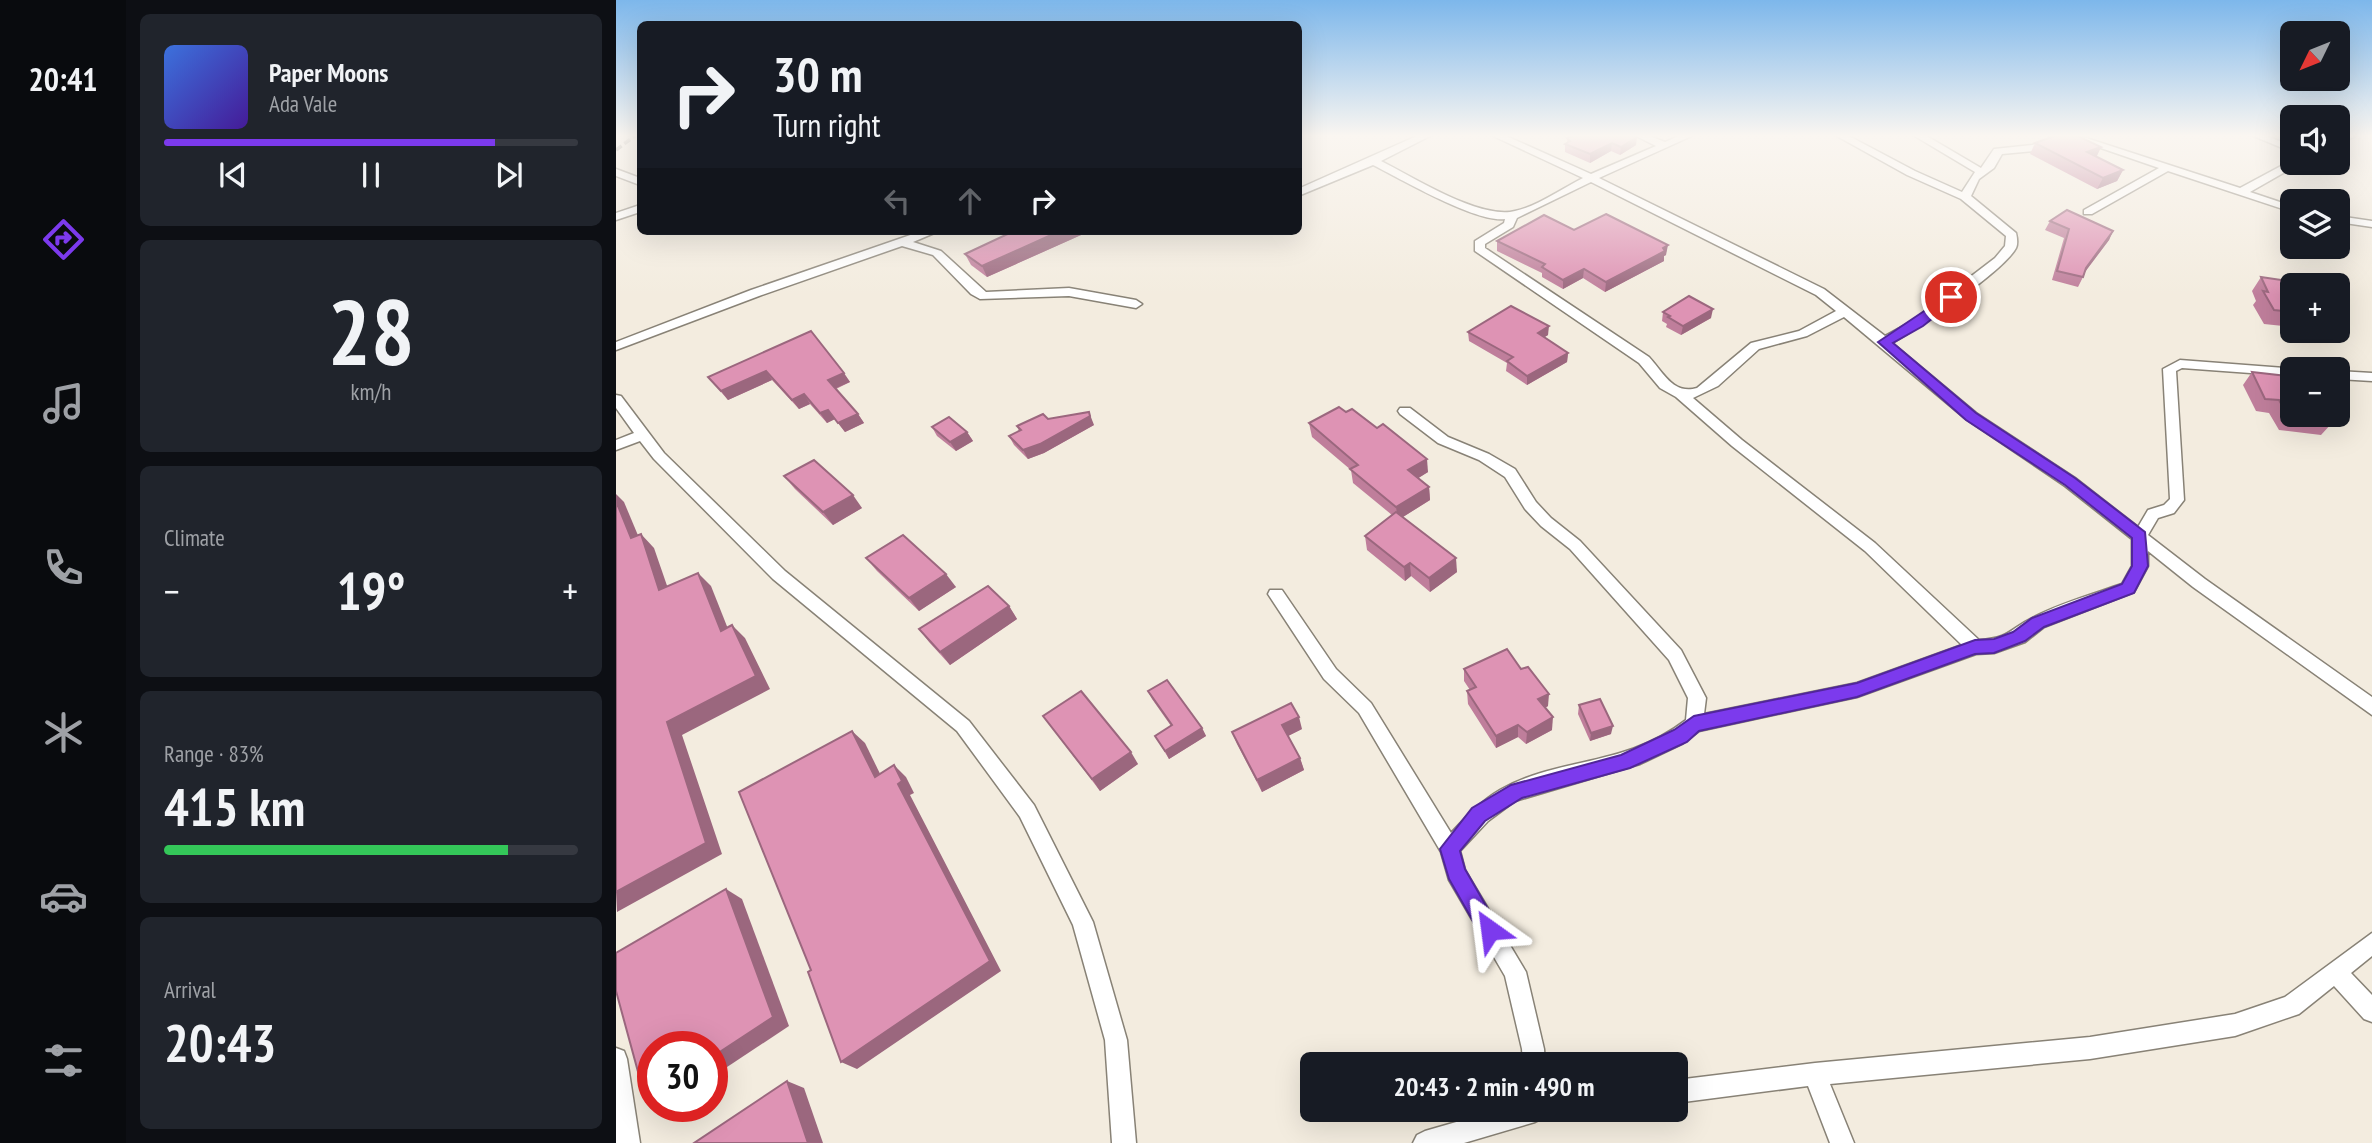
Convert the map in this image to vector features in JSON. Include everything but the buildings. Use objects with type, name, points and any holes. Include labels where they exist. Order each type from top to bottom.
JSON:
[{"type":"street","points":[[1426,188],[1446,199],[1498,217],[1520,214],[1571,188]]},
{"type":"street","points":[[1612,188],[1804,283],[1884,342],[1971,416],[2070,482],[2199,583],[2372,707]]},
{"type":"street","points":[[1884,342],[1918,323],[1999,260],[2011,247],[2012,235],[1965,197],[1946,188]]},
{"type":"street","points":[[1965,197],[1969,188]]},
{"type":"street","points":[[2088,212],[2130,188]]},
{"type":"street","points":[[2226,188],[2280,205]]},
{"type":"street","points":[[2240,193],[2248,188]]},
{"type":"street","points":[[616,217],[637,209]]},
{"type":"street","points":[[1512,215],[1508,225],[1479,243],[1479,249],[1644,360],[1665,385],[1678,392],[1737,443],[1870,547],[1975,647]]},
{"type":"street","points":[[2350,221],[2372,224]]},
{"type":"street","points":[[616,346],[755,293],[922,235]]},
{"type":"street","points":[[902,242],[937,253],[975,291],[984,296],[1069,292],[1136,304]]},
{"type":"street","points":[[1678,392],[1694,393],[1710,386],[1752,348],[1765,342],[1801,335],[1845,311]]},
{"type":"street","points":[[1450,849],[1479,815],[1518,791],[1624,762],[1681,736],[1694,724],[1857,690],[1975,647],[1994,646],[2019,636],[2038,622],[2128,589],[2140,566],[2140,536],[2153,514],[2169,509],[2177,500],[2169,369],[2180,364],[2280,371]]},
{"type":"street","points":[[2350,376],[2372,377]]},
{"type":"street","points":[[616,399],[659,456],[779,575],[963,726],[1027,811],[1083,922],[1115,1040],[1125,1143]]},
{"type":"street","points":[[1405,411],[1443,440],[1484,457],[1510,473],[1530,506],[1575,545],[1643,617],[1675,655],[1697,698],[1694,724]]},
{"type":"street","points":[[616,445],[643,435]]},
{"type":"street","points":[[1276,594],[1330,674],[1365,708],[1450,849],[1456,873],[1515,972],[1533,1052]]},
{"type":"street","points":[[1688,1090],[1815,1074],[2090,1048],[2235,1024],[2291,1006],[2337,973],[2372,943]]},
{"type":"street","points":[[2337,973],[2372,1011]]},
{"type":"street","points":[[616,1059],[628,1143]]},
{"type":"street","points":[[1815,1074],[1842,1143]]},
{"type":"street","points":[[1425,1143],[1495,1122]]},
{"type":"route","points":[[1490,930],[1456,873],[1450,849],[1479,815],[1518,791],[1624,762],[1681,736],[1694,724],[1857,690],[1975,647],[1994,646],[2019,636],[2038,622],[2128,589],[2140,566],[2140,536],[2070,482],[1971,416],[1884,342],[1918,323],[1951,297]]}]
